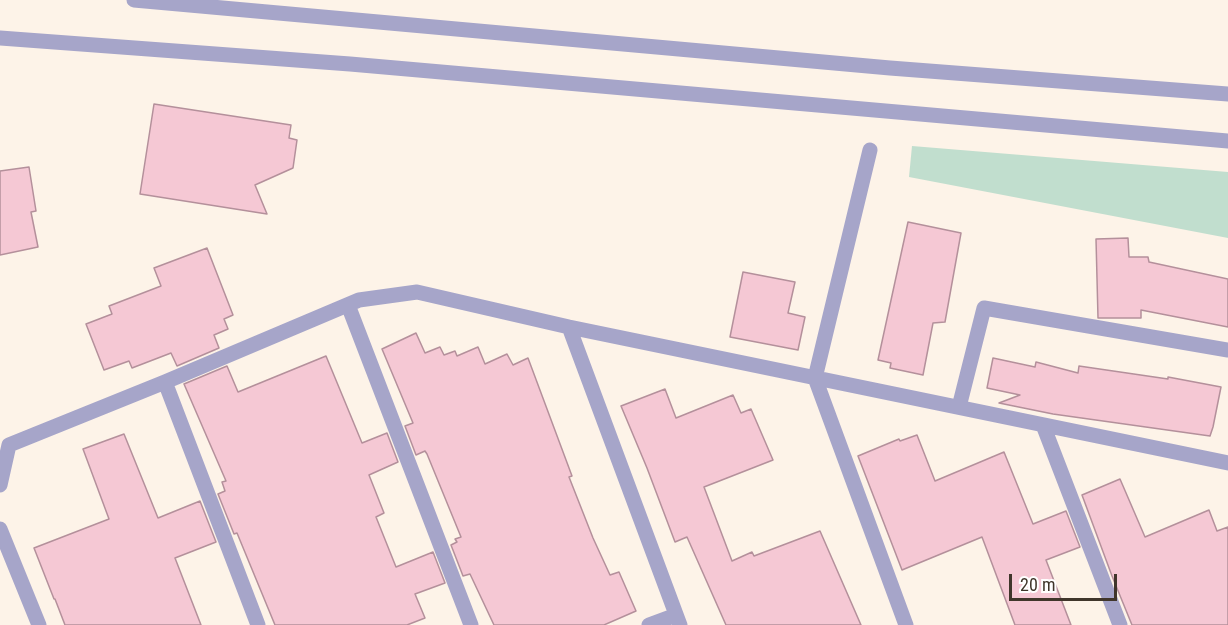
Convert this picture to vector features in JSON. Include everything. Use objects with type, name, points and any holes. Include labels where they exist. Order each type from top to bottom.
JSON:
[{"type":"street","points":[[134,0],[890,68],[1228,94]]},
{"type":"street","points":[[0,38],[350,63],[1228,141]]},
{"type":"street","points":[[870,150],[815,378],[906,625]]},
{"type":"street","points":[[0,485],[9,445],[359,300],[417,292],[569,327],[1228,463]]},
{"type":"street","points":[[348,305],[471,625]]},
{"type":"street","points":[[959,407],[984,308],[1228,350]]},
{"type":"street","points":[[569,327],[678,620],[649,625]]},
{"type":"street","points":[[165,382],[258,625]]},
{"type":"street","points":[[1043,425],[1120,625]]},
{"type":"street","points":[[0,529],[39,625]]},
{"type":"green space","points":[[912,146],[1228,172],[1228,238],[909,177]]},
{"type":"building","points":[[154,104],[291,125],[289,138],[297,140],[293,168],[255,185],[267,214],[140,194]]},
{"type":"building","points":[[29,167],[36,211],[31,212],[38,247],[0,255],[0,171]]},
{"type":"building","points":[[908,222],[961,233],[945,322],[933,323],[923,375],[890,368],[891,363],[878,360]]},
{"type":"building","points":[[1128,238],[1129,257],[1148,257],[1149,262],[1228,279],[1228,327],[1141,310],[1141,318],[1098,318],[1096,239]]},
{"type":"building","points":[[207,248],[233,315],[224,319],[228,329],[214,335],[219,348],[177,366],[171,353],[132,368],[129,361],[104,370],[86,324],[112,314],[109,306],[161,286],[154,268]]},
{"type":"building","points":[[743,272],[795,282],[788,313],[805,317],[798,350],[730,337]]},
{"type":"building","points":[[416,333],[425,353],[440,347],[444,355],[455,351],[457,356],[478,347],[485,364],[507,354],[513,365],[528,358],[572,476],[569,477],[593,538],[610,575],[619,572],[636,611],[604,625],[494,625],[470,574],[463,576],[451,545],[457,542],[455,539],[461,537],[427,454],[425,451],[416,455],[405,426],[413,423],[382,349]]},
{"type":"building","points":[[326,356],[362,443],[387,433],[398,462],[369,475],[384,513],[376,517],[396,567],[433,552],[445,583],[415,594],[425,618],[407,625],[275,625],[237,533],[234,534],[218,494],[225,491],[222,482],[226,481],[184,384],[227,366],[238,392]]},
{"type":"building","points":[[993,358],[1035,367],[1036,362],[1078,373],[1079,366],[1168,379],[1168,377],[1221,387],[1210,436],[1053,414],[999,403],[1020,395],[987,388]]},
{"type":"building","points":[[665,389],[676,418],[733,395],[741,413],[751,409],[773,460],[704,487],[732,561],[752,552],[754,556],[820,531],[861,625],[726,625],[687,537],[675,542],[621,406]]},
{"type":"building","points":[[124,434],[158,518],[200,501],[216,542],[175,558],[201,625],[65,625],[54,599],[34,548],[109,519],[83,449]]},
{"type":"building","points":[[917,435],[935,481],[1004,452],[1033,524],[1066,511],[1080,547],[1046,560],[1071,625],[1015,625],[982,537],[902,570],[858,456],[899,439],[900,441]]},
{"type":"building","points":[[1120,479],[1145,537],[1209,510],[1217,531],[1228,527],[1228,625],[1132,625],[1082,495]]}]
